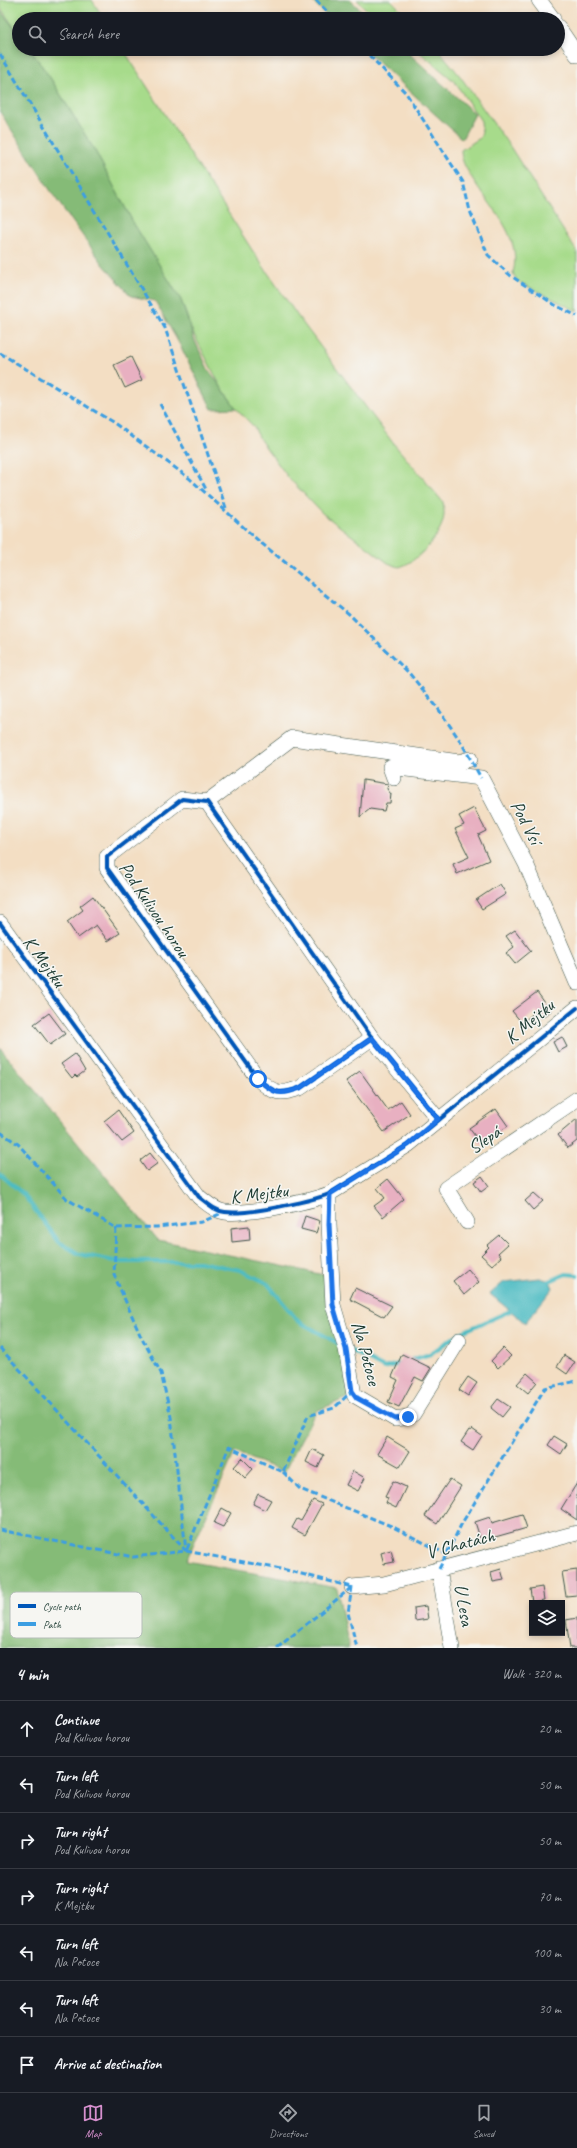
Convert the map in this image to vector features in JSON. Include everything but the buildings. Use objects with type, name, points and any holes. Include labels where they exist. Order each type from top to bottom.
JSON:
[{"type":"street","points":[[539,0],[548,12]]},
{"type":"street","points":[[565,37],[577,55]]},
{"type":"street","points":[[438,1119],[372,1038],[207,802],[292,738],[459,762],[470,759]]},
{"type":"street","name":"Pod Vsí","points":[[394,778],[390,767],[482,778],[526,864],[577,983]]},
{"type":"street","name":"Pod Kulivou horou","points":[[207,802],[182,799],[107,857],[107,868],[258,1079],[265,1086],[277,1093],[287,1093],[300,1088],[372,1038]]},
{"type":"street","name":"K Mejtku","points":[[0,923],[199,1197],[212,1207],[224,1212],[238,1213],[315,1199],[330,1194],[408,1145],[438,1119],[577,1008]]},
{"type":"street","name":"Slepá","points":[[467,1222],[446,1188],[577,1099]]},
{"type":"street","name":"Na Potoce","points":[[330,1194],[329,1224],[333,1305],[346,1349],[354,1396],[395,1419],[408,1417],[413,1414],[459,1340]]},
{"type":"street","name":"V Chatách","points":[[352,1587],[384,1584],[577,1533]]},
{"type":"street","name":"U Lesa","points":[[439,1569],[452,1648]]},
{"type":"green space","points":[[0,0],[92,0],[100,12],[12,12],[12,24],[0,7]]},
{"type":"green space","points":[[311,0],[350,0],[363,12],[324,12]]},
{"type":"green space","points":[[357,0],[391,0],[403,12],[369,12]]},
{"type":"green space","points":[[0,10],[12,25],[12,56],[35,56],[51,79],[95,151],[134,224],[181,300],[194,339],[208,369],[236,408],[212,409],[181,347],[155,301],[131,296],[103,264],[54,196],[0,112]]},
{"type":"green space","points":[[35,56],[127,56],[254,253],[299,318],[393,443],[443,502],[444,518],[439,530],[425,550],[412,561],[399,567],[388,563],[322,513],[288,477],[261,441],[254,427],[236,408],[220,385],[193,333],[181,300],[134,224],[95,151],[51,79]]},
{"type":"green space","points":[[372,56],[412,56],[475,114],[462,139]]},
{"type":"green space","points":[[424,56],[444,56],[460,76],[511,148],[577,252],[577,311],[517,281],[513,273],[515,259],[509,234],[503,222],[472,178],[462,158],[461,150],[480,138],[482,132],[481,121],[454,81]]},
{"type":"green space","points":[[0,1048],[158,1240],[329,1276],[354,1395],[316,1411],[284,1472],[235,1452],[186,1561],[337,1588],[349,1648],[0,1648]]},
{"type":"water","points":[[540,1278],[550,1281],[553,1288],[525,1323],[490,1294],[504,1282]]},
{"type":"waterway","points":[[0,1174],[23,1194],[59,1242],[79,1254],[119,1262],[200,1262],[240,1270],[267,1283],[298,1321],[341,1345]]},
{"type":"waterway","points":[[545,1283],[566,1274],[577,1275]]},
{"type":"waterway","points":[[408,1361],[430,1354],[460,1333],[510,1311],[512,1308]]},
{"type":"waterway","points":[[350,1350],[384,1368],[402,1363]]},
{"type":"marked path","points":[[316,0],[327,12]]},
{"type":"marked path","points":[[0,54],[165,328],[227,511]]},
{"type":"marked path","points":[[370,56],[406,93],[463,182],[470,211],[488,255],[511,276],[555,305],[577,316]]},
{"type":"marked path","points":[[0,353],[114,423],[189,478],[260,542],[349,614],[409,673],[437,707],[461,742],[481,778]]},
{"type":"marked path","points":[[160,404],[207,491]]},
{"type":"marked path","points":[[0,1132],[18,1144],[67,1199],[116,1228],[157,1227],[202,1222],[224,1212]]},
{"type":"marked path","points":[[116,1228],[114,1275],[141,1336],[161,1373],[171,1417],[186,1551]]},
{"type":"marked path","points":[[0,1348],[186,1551]]},
{"type":"marked path","points":[[439,1569],[462,1523],[545,1388],[577,1381]]},
{"type":"marked path","points":[[187,1549],[229,1447],[283,1472],[308,1416],[334,1408],[352,1391]]},
{"type":"marked path","points":[[283,1472],[300,1489],[391,1526],[446,1554]]},
{"type":"marked path","points":[[0,1530],[133,1557],[186,1551],[286,1570],[352,1587]]},
{"type":"marked path","points":[[352,1587],[348,1613],[357,1648]]},
{"type":"marked path","points":[[277,1648],[352,1587]]},
{"type":"cycle path","points":[[372,1038],[300,1088],[287,1092],[278,1092],[268,1088],[258,1079],[107,868],[107,857],[182,799],[207,802],[372,1038],[438,1119]]},
{"type":"cycle path","points":[[0,923],[199,1197],[214,1208],[225,1212],[248,1212],[262,1210],[307,1201],[329,1194],[408,1145],[577,1008]]},
{"type":"route","points":[[258,1079],[265,1086],[277,1093],[287,1093],[300,1088],[372,1038],[438,1119],[408,1145],[330,1194],[329,1224],[333,1305],[346,1349],[352,1391],[354,1396],[357,1398],[395,1419],[408,1417]]}]
